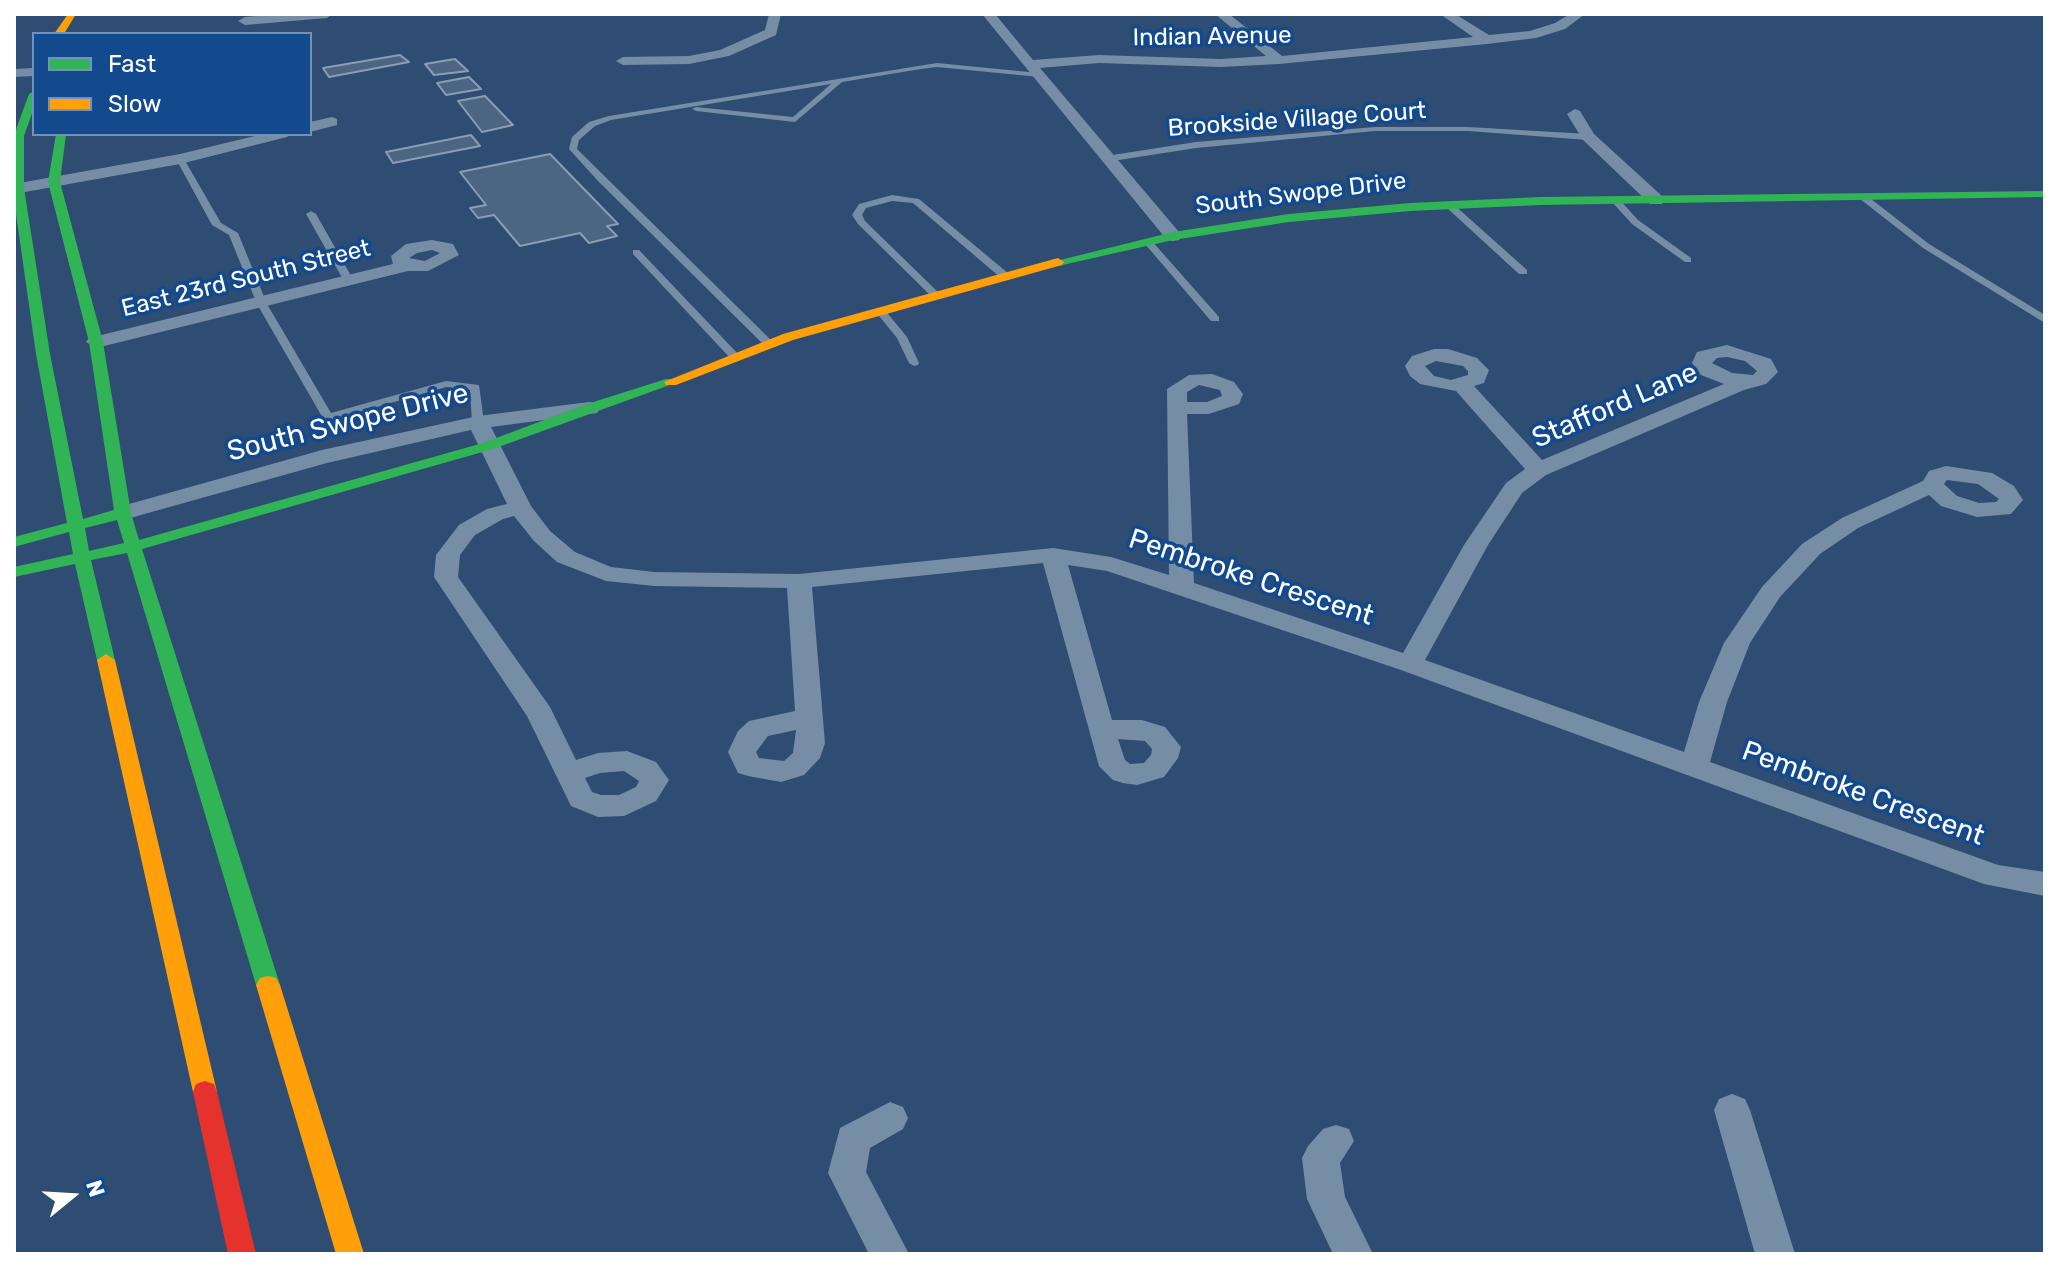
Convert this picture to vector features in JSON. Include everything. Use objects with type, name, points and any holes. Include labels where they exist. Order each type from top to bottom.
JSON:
[{"type":"main road","points":[[62,32],[82,18]]},
{"type":"main road","points":[[32,100],[19,136],[16,188],[43,354],[82,557],[242,1254]]},
{"type":"main road","points":[[61,136],[54,182],[96,342],[123,513],[350,1254]]},
{"type":"main road","name":"South Swope Drive","points":[[589,408],[654,389],[769,344],[1005,276],[1173,236],[1289,218],[1449,205],[2045,194]]},
{"type":"main road","name":"South Swope Drive","points":[[14,572],[135,546],[483,434]]},
{"type":"main road","points":[[14,542],[123,513]]},
{"type":"street","points":[[244,23],[327,14]]},
{"type":"street","points":[[623,61],[689,60],[724,53],[771,32],[775,14]]},
{"type":"street","points":[[988,14],[1173,236]]},
{"type":"street","points":[[1221,14],[1279,60]]},
{"type":"street","points":[[1446,14],[1487,40]]},
{"type":"street","name":"Indian Avenue","points":[[1035,70],[1099,59],[1221,63],[1487,40],[1531,35],[1560,26],[1579,14]]},
{"type":"street","points":[[1575,114],[1588,137],[1656,200]]},
{"type":"street","points":[[312,127],[332,122]]},
{"type":"street","points":[[16,188],[180,159],[274,136]]},
{"type":"street","name":"East 23rd South Street","points":[[96,342],[408,266]]},
{"type":"street","name":"Stafford Lane","points":[[1410,664],[1476,545],[1514,488],[1538,470],[1756,381]]},
{"type":"street","points":[[1462,385],[1538,470]]},
{"type":"street","name":"South Swope Drive","points":[[123,513],[322,457],[483,434],[589,408]]},
{"type":"street","points":[[1176,408],[1182,587]]},
{"type":"street","name":"Pembroke Crescent","points":[[483,434],[520,508],[542,536],[566,557],[606,574],[654,579],[799,581],[1053,555],[1111,564],[1410,664],[1995,876],[2045,884]]},
{"type":"street","points":[[1694,766],[1713,702],[1737,643],[1771,592],[1811,549],[1850,523],[1932,485]]},
{"type":"street","points":[[520,508],[495,514],[467,530],[448,555],[446,577],[540,714],[568,773]]},
{"type":"street","points":[[1053,555],[1101,729]]},
{"type":"street","points":[[799,581],[809,718]]},
{"type":"street","points":[[1732,1110],[1775,1254]]},
{"type":"street","points":[[889,1254],[847,1173],[853,1139],[890,1118]]},
{"type":"street","points":[[1336,1141],[1321,1158],[1326,1199],[1353,1254]]},
{"type":"lane","points":[[769,344],[573,149],[575,139],[592,124],[937,65],[1035,70]]},
{"type":"lane","points":[[679,107],[795,120],[839,81]]},
{"type":"lane","name":"Brookside Village Court","points":[[1106,159],[1196,145],[1386,129],[1468,129],[1588,137]]},
{"type":"lane","points":[[180,159],[217,225],[233,233],[262,304],[328,418],[446,384],[475,387],[483,434]]},
{"type":"lane","points":[[1863,197],[1926,246],[2045,320]]},
{"type":"lane","points":[[936,295],[861,222],[857,215],[862,206],[892,198],[916,201],[1005,276]]},
{"type":"lane","points":[[1615,200],[1635,222],[1688,260]]},
{"type":"lane","points":[[1449,205],[1523,272]]},
{"type":"lane","points":[[311,214],[349,281]]},
{"type":"lane","points":[[1148,242],[1215,319]]},
{"type":"lane","points":[[636,252],[735,357]]},
{"type":"lane","points":[[880,311],[902,337],[914,363]]},
{"type":"building","points":[[400,55],[409,62],[329,77],[323,68]]},
{"type":"building","points":[[455,59],[468,71],[434,75],[425,64]]},
{"type":"building","points":[[469,77],[481,89],[446,95],[437,83]]},
{"type":"building","points":[[485,96],[513,125],[482,132],[458,101]]},
{"type":"building","points":[[471,135],[480,146],[393,163],[386,152]]},
{"type":"building","points":[[550,154],[618,224],[607,226],[617,236],[589,243],[580,233],[520,246],[494,215],[478,218],[470,208],[486,205],[460,172]]},
{"type":"traffic: fast","points":[[32,100],[19,136],[18,188],[43,354],[82,557],[106,660]]},
{"type":"traffic: fast","points":[[61,136],[54,182],[96,342],[123,513],[268,985]]},
{"type":"traffic: fast","points":[[1058,262],[1173,236],[1289,218],[1410,207],[1540,201],[2045,194]]},
{"type":"traffic: fast","points":[[14,572],[135,546],[488,446],[589,408],[671,382]]},
{"type":"traffic: fast","points":[[14,542],[123,513]]},
{"type":"traffic: slow","points":[[60,32],[72,14]]},
{"type":"traffic: slow","points":[[671,382],[788,337],[1058,262]]},
{"type":"traffic: slow","points":[[106,660],[205,1092]]},
{"type":"traffic: slow","points":[[268,985],[350,1254]]},
{"type":"traffic: jam","points":[[205,1092],[242,1254]]}]
